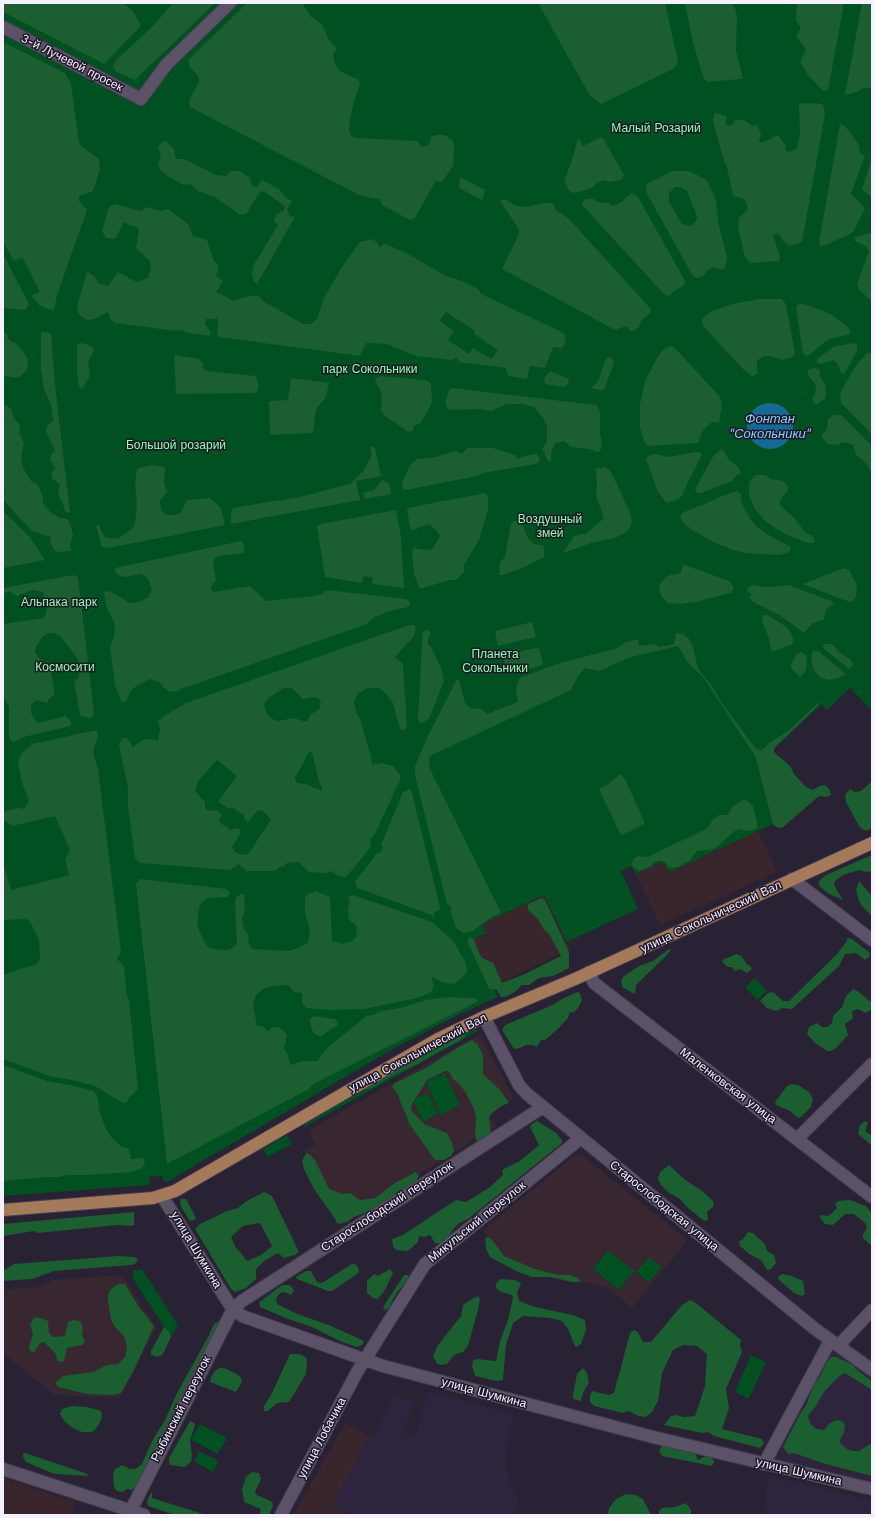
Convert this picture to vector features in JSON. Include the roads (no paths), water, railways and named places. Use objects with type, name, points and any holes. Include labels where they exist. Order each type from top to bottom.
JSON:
[{"type":"main road","name":"улица Сокольнический Вал","points":[[3,1210],[153,1198],[162,1196],[182,1187],[402,1059],[484,1017],[589,972],[872,843]]},
{"type":"street","name":"3-й Лучевой просек","points":[[3,27],[141,99],[166,65],[230,3]]},
{"type":"street","points":[[792,879],[872,940]]},
{"type":"street","name":"Маленковская улица","points":[[589,972],[594,983],[872,1197]]},
{"type":"street","name":"Старослободская улица","points":[[484,1017],[522,1090],[834,1343],[872,1370]]},
{"type":"street","points":[[797,1139],[872,1064]]},
{"type":"street","name":"Старослободский переулок","points":[[233,1309],[242,1301],[543,1107]]},
{"type":"street","name":"Микульский переулок","points":[[364,1360],[425,1264],[581,1138]]},
{"type":"street","name":"улица Шумкина","points":[[162,1196],[233,1309],[242,1316],[364,1360],[653,1438],[872,1489]]},
{"type":"street","name":"Рыбинский переулок","points":[[131,1510],[233,1309]]},
{"type":"street","points":[[764,1464],[834,1343],[872,1310]]},
{"type":"street","name":"улица Лобачика","points":[[281,1515],[364,1360]]},
{"type":"street","points":[[3,1469],[144,1515]]},
{"type":"water","name":"Фонтан \"Сокольники\"","points":[[770,403],[783,407],[789,413],[793,426],[789,439],[783,445],[770,449],[757,445],[751,439],[747,426],[751,413],[757,407]]},
{"type":"park label","name":"Малый Розарий","points":[[656,128]]},
{"type":"park label","name":"парк Сокольники","points":[[370,369]]},
{"type":"park label","name":"Большой розарий","points":[[176,445]]},
{"type":"park label","name":"Воздушный змей","points":[[550,526]]},
{"type":"park label","name":"Альпака парк","points":[[59,602]]},
{"type":"park label","name":"Планета Сокольники","points":[[495,661]]},
{"type":"park label","name":"Космосити","points":[[65,667]]}]
